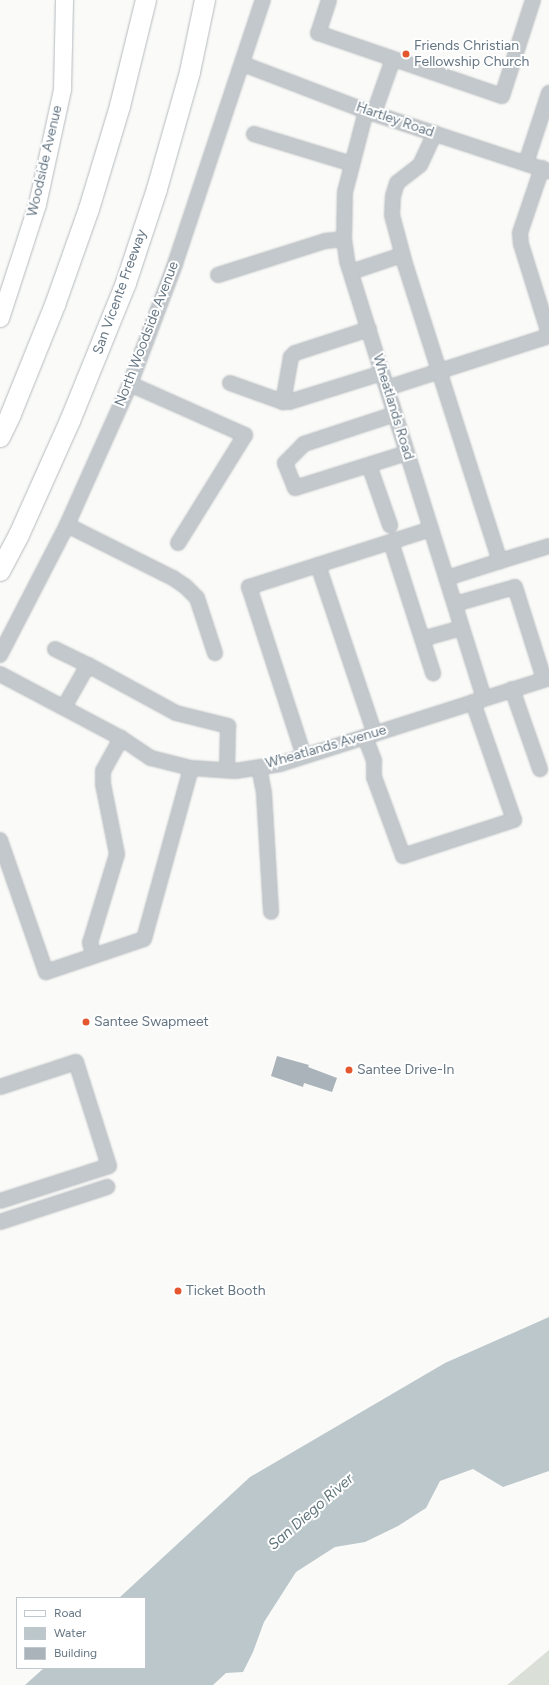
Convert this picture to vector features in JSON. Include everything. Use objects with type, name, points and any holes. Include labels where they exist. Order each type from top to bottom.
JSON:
[{"type":"highway","name":"San Vicente Freeway","points":[[0,571],[19,535],[70,421],[126,282],[157,189],[190,72],[205,0]]},
{"type":"highway","points":[[190,72],[218,0]]},
{"type":"highway","points":[[0,437],[11,414],[55,305],[89,209],[120,106],[144,5]]},
{"type":"main road","name":"Woodside Avenue","points":[[0,318],[37,204],[62,89],[64,0]]},
{"type":"street","name":"North Woodside Avenue","points":[[0,655],[67,524],[130,384],[174,264],[263,0]]},
{"type":"street","points":[[329,0],[318,33],[502,96],[533,0]]},
{"type":"street","name":"Wheatlands Road","points":[[370,735],[374,761],[374,777],[403,856],[514,820],[479,700],[455,604],[382,374],[351,272],[344,239],[345,192],[352,164],[370,112],[393,59]]},
{"type":"street","name":"Hartley Road","points":[[242,64],[370,112],[526,162],[546,170]]},
{"type":"street","points":[[526,162],[545,119],[549,93]]},
{"type":"street","points":[[435,133],[420,165],[397,183],[393,196],[392,215],[402,256],[500,561]]},
{"type":"street","points":[[254,134],[352,164]]},
{"type":"street","points":[[387,388],[549,335],[521,244],[520,233],[546,170]]},
{"type":"street","points":[[218,275],[325,241],[344,239]]},
{"type":"street","points":[[351,272],[402,256]]},
{"type":"street","points":[[282,402],[291,357],[295,353],[369,329]]},
{"type":"street","points":[[230,383],[282,402],[289,402],[382,374]]},
{"type":"street","points":[[130,384],[245,435],[178,543]]},
{"type":"street","points":[[395,414],[304,444],[285,463],[295,488],[407,453]]},
{"type":"street","points":[[369,465],[390,525]]},
{"type":"street","points":[[67,524],[173,578],[185,586],[197,598],[215,653]]},
{"type":"street","points":[[304,756],[249,587],[431,529]]},
{"type":"street","points":[[391,542],[432,673]]},
{"type":"street","points":[[447,578],[549,546]]},
{"type":"street","points":[[318,565],[370,735]]},
{"type":"street","points":[[455,604],[515,587],[547,679]]},
{"type":"street","points":[[422,639],[462,628]]},
{"type":"street","points":[[56,648],[176,713],[228,726],[227,770]]},
{"type":"street","points":[[64,707],[88,665]]},
{"type":"street","name":"Wheatlands Avenue","points":[[0,674],[121,738],[151,758],[191,768],[227,770],[280,764],[547,679]]},
{"type":"street","points":[[512,689],[540,769]]},
{"type":"street","points":[[94,956],[90,943],[117,854],[103,784],[103,771],[121,738]]},
{"type":"street","points":[[260,767],[264,793],[270,912]]},
{"type":"street","points":[[0,840],[46,972],[144,939],[191,768]]},
{"type":"street","points":[[0,1087],[76,1062],[110,1166],[0,1200]]},
{"type":"street","points":[[0,1222],[107,1187]]},
{"type":"shaded area","points":[[549,1650],[549,1685],[507,1685]]},
{"type":"water","name":"San Diego River","points":[[549,1317],[549,1471],[503,1487],[473,1469],[440,1481],[426,1508],[398,1526],[365,1542],[335,1547],[296,1572],[264,1622],[253,1652],[243,1672],[226,1673],[213,1685],[25,1685],[43,1669],[146,1669],[146,1597],[120,1597],[250,1477],[445,1363]]},
{"type":"building","points":[[277,1056],[309,1065],[308,1067],[337,1078],[332,1092],[304,1083],[303,1087],[271,1076]]},
{"type":"place","name":"Friends Christian Fellowship Church","points":[[406,54]]},
{"type":"place","name":"Santee Swapmeet","points":[[86,1022]]},
{"type":"place","name":"Santee Drive-In","points":[[349,1070]]},
{"type":"place","name":"Ticket Booth","points":[[178,1291]]}]
